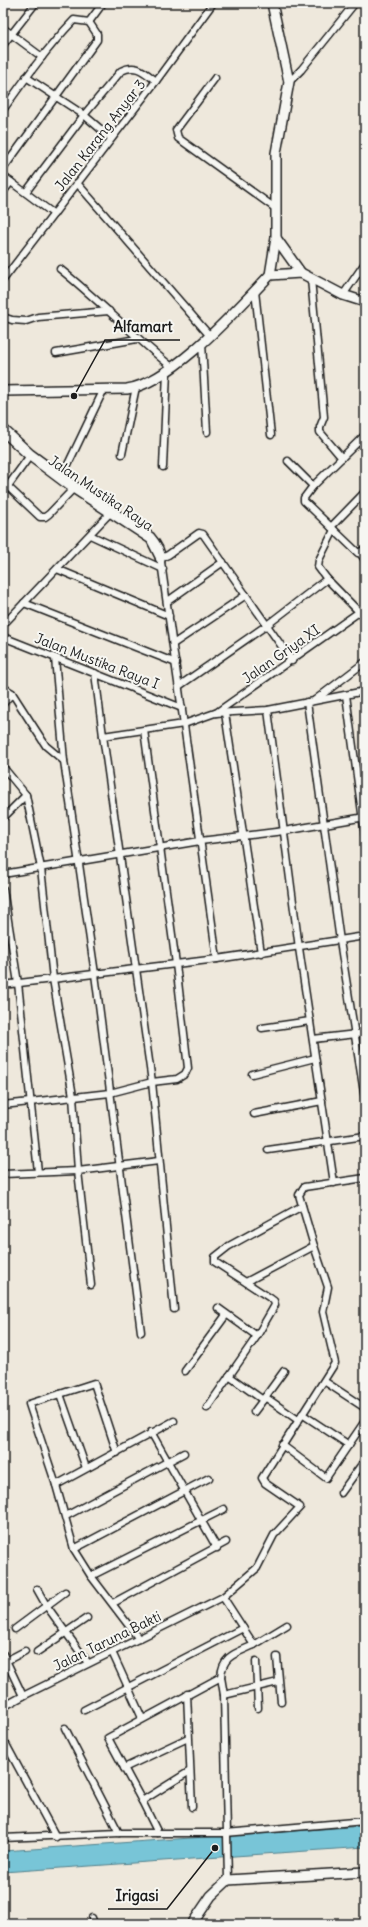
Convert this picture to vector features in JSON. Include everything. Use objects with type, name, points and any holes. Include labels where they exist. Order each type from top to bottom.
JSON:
[{"type":"street","points":[[89,22],[103,3]]},
{"type":"street","name":"Jalan Karang Anyar 3","points":[[3,279],[156,81],[213,3]]},
{"type":"street","points":[[3,391],[127,389],[136,387],[170,369],[202,343],[270,275],[276,238],[276,153],[289,82],[272,3]]},
{"type":"street","points":[[289,82],[355,3]]},
{"type":"street","points":[[3,45],[35,4]]},
{"type":"street","points":[[3,110],[42,57],[74,20],[89,22],[97,34],[98,40],[55,96],[3,169]]},
{"type":"street","points":[[3,28],[42,57]]},
{"type":"street","points":[[26,192],[84,115],[121,71],[127,67],[137,67],[156,81]]},
{"type":"street","points":[[26,78],[84,115],[111,138]]},
{"type":"street","points":[[215,78],[181,121],[176,130],[178,138],[275,208]]},
{"type":"street","points":[[3,176],[54,214]]},
{"type":"street","points":[[3,192],[11,182]]},
{"type":"street","points":[[77,183],[210,336]]},
{"type":"street","points":[[276,238],[300,273],[343,295],[365,302]]},
{"type":"street","points":[[343,295],[365,263]]},
{"type":"street","points":[[60,269],[109,311],[170,369]]},
{"type":"street","points":[[270,275],[300,273]]},
{"type":"street","points":[[311,279],[324,417],[320,427],[320,432],[342,458]]},
{"type":"street","points":[[255,291],[271,435]]},
{"type":"street","points":[[3,317],[12,320],[26,321],[38,317],[109,311]]},
{"type":"street","points":[[56,353],[137,339]]},
{"type":"street","points":[[202,343],[207,432]]},
{"type":"street","points":[[162,467],[170,369]]},
{"type":"street","points":[[122,454],[136,387]]},
{"type":"street","points":[[62,479],[104,389]]},
{"type":"street","name":"Jalan Mustika Raya","points":[[3,427],[62,479]]},
{"type":"street","name":"Jalan Mustika Raya","points":[[3,434],[29,457],[110,513],[151,536],[157,543],[168,601],[217,960]]},
{"type":"street","points":[[365,435],[304,496],[304,501],[332,529],[363,551],[365,560]]},
{"type":"street","points":[[29,457],[6,484],[40,517],[45,517],[49,514],[75,488]]},
{"type":"street","points":[[288,461],[313,486]]},
{"type":"street","points":[[365,492],[332,529],[318,564],[320,571],[327,580],[365,618]]},
{"type":"street","points":[[3,625],[110,513]]},
{"type":"street","points":[[90,535],[161,562],[201,533],[292,661]]},
{"type":"street","points":[[168,601],[223,562]]},
{"type":"street","points":[[57,569],[169,616]]},
{"type":"street","points":[[179,686],[267,625],[327,580]]},
{"type":"street","points":[[173,644],[246,595]]},
{"type":"street","points":[[24,603],[176,663]]},
{"type":"street","name":"Jalan Griya XI","points":[[216,713],[292,661],[359,612]]},
{"type":"street","name":"Jalan Mustika Raya I","points":[[3,637],[182,708]]},
{"type":"street","points":[[55,658],[64,761],[95,974],[141,1332]]},
{"type":"street","points":[[310,702],[365,662]]},
{"type":"street","points":[[95,673],[119,854],[152,1082],[174,1309]]},
{"type":"street","points":[[3,687],[12,693],[46,746],[64,761]]},
{"type":"street","points":[[103,736],[184,724],[216,713],[268,710],[365,691]]},
{"type":"street","points":[[3,704],[12,693]]},
{"type":"street","points":[[346,695],[364,817],[365,835]]},
{"type":"street","points":[[310,702],[323,824],[365,1098]]},
{"type":"street","points":[[268,710],[299,948],[334,1183]]},
{"type":"street","points":[[225,713],[261,953]]},
{"type":"street","points":[[3,1105],[110,1093],[152,1082],[177,1079],[185,1074],[188,1068],[176,964],[144,730]]},
{"type":"street","points":[[3,767],[26,795],[41,868],[53,979],[73,1096],[78,1171],[92,1285]]},
{"type":"street","points":[[3,818],[26,795]]},
{"type":"street","points":[[3,874],[200,841],[284,831],[364,817]]},
{"type":"street","points":[[3,889],[18,983],[38,1172]]},
{"type":"street","points":[[3,985],[217,960],[299,948],[365,936]]},
{"type":"street","points":[[262,1028],[310,1021]]},
{"type":"street","points":[[313,1039],[365,1033]]},
{"type":"street","points":[[252,1074],[315,1058]]},
{"type":"street","points":[[254,1114],[322,1101]]},
{"type":"street","points":[[268,1150],[365,1136]]},
{"type":"street","points":[[3,1174],[78,1171],[159,1161]]},
{"type":"street","points":[[365,1178],[304,1187],[299,1195],[328,1287],[323,1312],[336,1359],[334,1366],[282,1445],[326,1478],[365,1421]]},
{"type":"street","points":[[207,1408],[256,1336],[275,1305],[270,1298],[215,1262],[215,1257],[229,1246],[302,1206]]},
{"type":"street","points":[[246,1282],[314,1246]]},
{"type":"street","points":[[218,1308],[256,1336]]},
{"type":"street","points":[[185,1371],[226,1315]]},
{"type":"street","points":[[254,1412],[284,1371]]},
{"type":"street","points":[[229,1376],[298,1420]]},
{"type":"street","points":[[324,1381],[365,1408]]},
{"type":"street","points":[[117,1453],[94,1383],[29,1404],[66,1516],[74,1549],[91,1576],[139,1639]]},
{"type":"street","points":[[60,1394],[86,1468]]},
{"type":"street","points":[[302,1414],[349,1445]]},
{"type":"street","points":[[56,1485],[117,1453],[151,1432],[174,1421]]},
{"type":"street","points":[[151,1432],[217,1548]]},
{"type":"street","name":"Jalan Taruna Bakti","points":[[3,1707],[88,1663],[223,1597],[257,1568],[274,1535],[300,1507],[263,1480],[264,1474],[282,1445]]},
{"type":"street","points":[[66,1516],[184,1453]]},
{"type":"street","points":[[341,1493],[365,1460]]},
{"type":"street","points":[[74,1549],[185,1492],[209,1478]]},
{"type":"street","points":[[91,1576],[224,1509]]},
{"type":"street","points":[[113,1603],[226,1542]]},
{"type":"street","points":[[37,1589],[46,1606],[88,1663]]},
{"type":"street","points":[[15,1629],[65,1592]]},
{"type":"street","points":[[223,1597],[254,1645]]},
{"type":"street","points":[[37,1652],[86,1618]]},
{"type":"street","points":[[192,1924],[227,1876],[225,1835],[224,1696],[221,1677],[223,1664],[228,1658],[254,1645],[287,1625]]},
{"type":"street","points":[[84,1710],[130,1688],[243,1628]]},
{"type":"street","points":[[6,1661],[25,1651]]},
{"type":"street","points":[[112,1652],[130,1688],[142,1718]]},
{"type":"street","points":[[3,1654],[22,1696]]},
{"type":"street","points":[[277,1656],[278,1682],[281,1702]]},
{"type":"street","points":[[256,1661],[258,1708]]},
{"type":"street","points":[[158,1833],[108,1738],[142,1718],[221,1677]]},
{"type":"street","points":[[224,1696],[278,1682]]},
{"type":"street","points":[[187,1694],[192,1807]]},
{"type":"street","points":[[65,1728],[119,1833]]},
{"type":"street","points":[[124,1768],[188,1738]]},
{"type":"street","points":[[3,1739],[56,1837]]},
{"type":"street","points":[[142,1801],[190,1771]]},
{"type":"street","points":[[3,1838],[56,1837],[119,1833],[225,1835],[365,1821]]},
{"type":"street","points":[[227,1876],[365,1872]]},
{"type":"water","points":[[365,1826],[365,1847],[3,1872],[3,1851]]},
{"type":"place","name":"Alfamart","points":[[74,396]]},
{"type":"place","name":"Irigasi","points":[[215,1848]]}]
